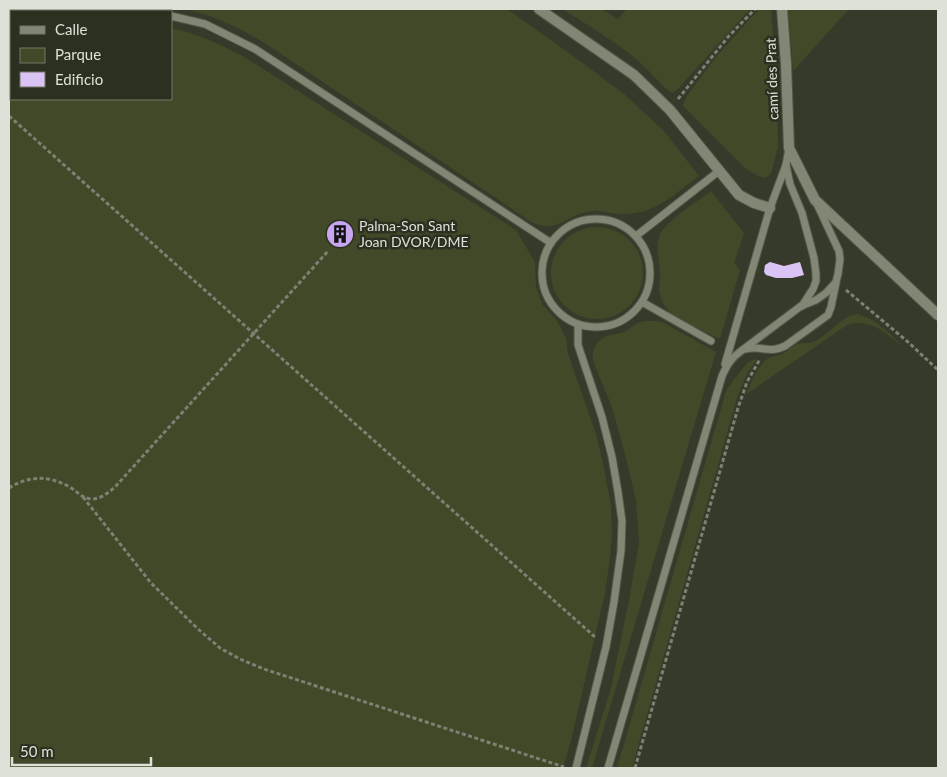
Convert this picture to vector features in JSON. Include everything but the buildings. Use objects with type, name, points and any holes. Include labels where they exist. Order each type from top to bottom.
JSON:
[{"type":"street","points":[[539,9],[634,75],[670,110],[739,195],[754,203],[770,208]]},
{"type":"street","name":"camí des Prat","points":[[782,9],[789,148]]},
{"type":"street","points":[[789,148],[815,200],[938,315]]},
{"type":"lane","points":[[172,16],[205,24],[254,49],[551,243]]},
{"type":"lane","points":[[608,768],[770,208],[786,165],[789,148]]},
{"type":"lane","points":[[786,165],[790,184],[802,214],[814,258],[816,274],[814,290],[802,306]]},
{"type":"lane","points":[[636,236],[719,171]]},
{"type":"lane","points":[[741,351],[752,347],[765,350],[778,349],[785,346],[825,318],[830,312],[840,266],[839,251],[815,200]]},
{"type":"lane","points":[[602,218],[620,223],[636,236],[646,249],[650,267],[649,285],[642,302],[629,316],[613,325],[596,327],[578,324],[563,316],[551,304],[544,288],[542,270],[545,254],[554,238],[567,227],[583,220],[602,218]]},
{"type":"lane","points":[[722,376],[729,362],[741,351],[802,306],[826,293],[836,282]]},
{"type":"lane","points":[[642,302],[711,341]]},
{"type":"lane","points":[[576,768],[606,647],[621,551],[622,522],[606,433],[578,345],[578,324]]},
{"type":"path","points":[[670,110],[728,37],[755,9]]},
{"type":"path","points":[[9,116],[606,647]]},
{"type":"path","points":[[83,497],[93,499],[104,496],[115,488],[329,250]]},
{"type":"path","points":[[836,282],[938,370]]},
{"type":"path","points":[[635,768],[738,408],[747,382],[765,350]]},
{"type":"path","points":[[9,488],[17,483],[38,478],[53,480],[68,486],[83,497],[151,583],[220,648],[240,659],[264,669],[568,768]]},
{"type":"green space","points":[[9,9],[94,9],[10,10],[9,47]]},
{"type":"green space","points":[[186,9],[507,9],[624,94],[664,131],[699,176],[668,200],[644,211],[633,214],[621,214],[591,211],[554,225],[539,225],[530,221],[264,43],[220,20]]},
{"type":"green space","points":[[563,9],[601,9],[618,19],[627,9],[750,9],[676,91],[672,93],[628,52]]},
{"type":"green space","points":[[759,9],[771,9],[777,89],[778,147],[771,174],[765,178],[756,175],[744,167],[683,106],[686,97],[715,58]]},
{"type":"green space","points":[[788,9],[849,9],[793,71]]},
{"type":"green space","points":[[172,28],[191,33],[246,58],[516,230],[535,262],[536,287],[542,304],[557,321],[566,338],[568,354],[596,434],[611,506],[612,533],[605,593],[563,768],[9,768],[9,76],[10,100],[172,100]]},
{"type":"green space","points":[[711,191],[744,233],[734,263],[740,270],[720,339],[673,315],[663,303],[659,291],[658,241],[662,231],[674,218]]},
{"type":"green space","points":[[597,227],[614,231],[629,241],[639,256],[643,273],[639,290],[629,305],[614,315],[597,319],[580,315],[565,305],[555,290],[551,273],[555,256],[565,241],[580,231]]},
{"type":"green space","points":[[858,314],[878,324],[906,349],[886,333],[872,325],[856,323],[847,325],[745,395],[757,371],[767,359],[783,353],[796,345],[811,343],[846,318]]},
{"type":"green space","points":[[645,321],[662,322],[716,352],[592,768],[586,768],[611,688],[639,543],[636,500],[626,458],[612,407],[593,361],[593,352],[601,339],[624,332]]},
{"type":"green space","points":[[758,358],[748,372],[738,395],[632,768],[617,768],[726,391],[748,362]]},
{"type":"place","name":"Palma-Son Sant Joan DVOR/DME","points":[[340,234]]}]
